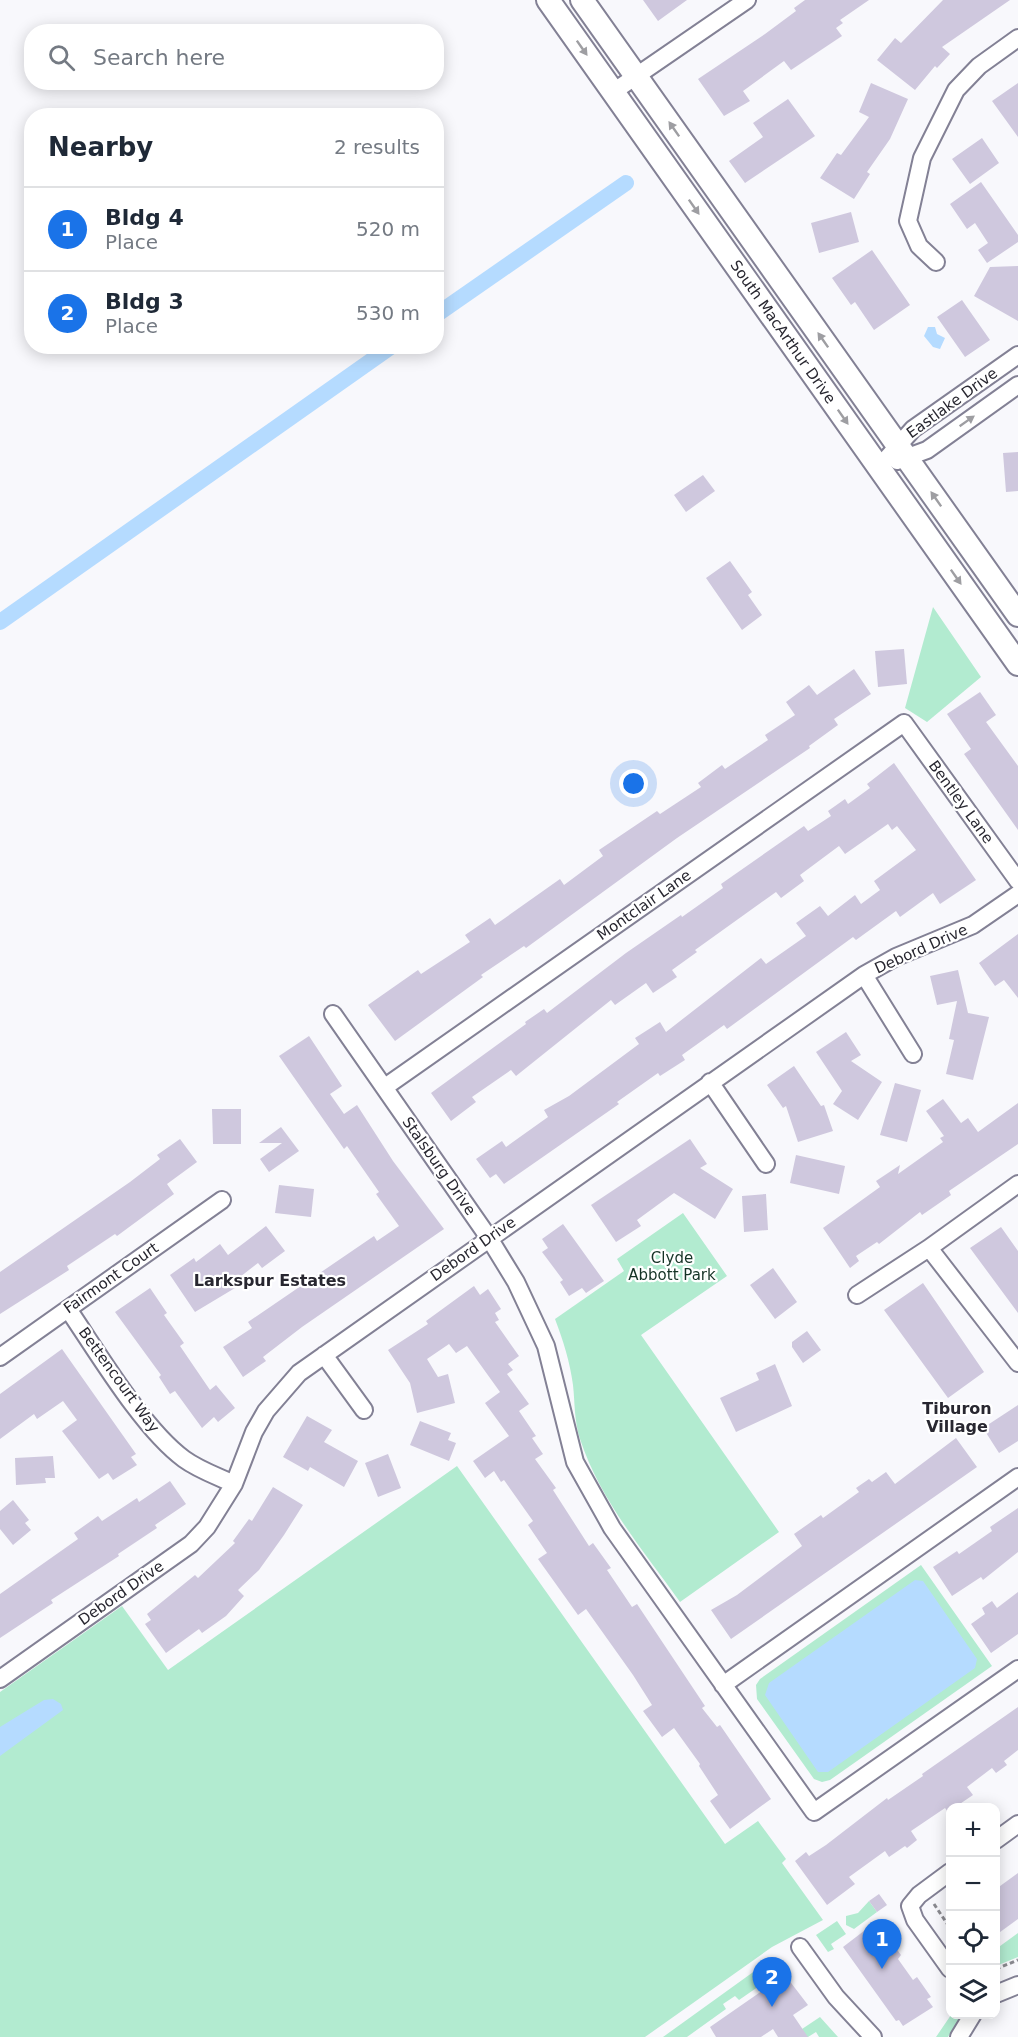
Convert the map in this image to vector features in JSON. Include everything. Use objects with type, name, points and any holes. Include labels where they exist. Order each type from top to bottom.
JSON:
[{"type":"main road","name":"South MacArthur Drive","points":[[548,0],[1018,664]]},
{"type":"main road","name":"South MacArthur Drive","points":[[582,0],[1018,615]]},
{"type":"street","points":[[613,92],[744,1]]},
{"type":"street","points":[[936,262],[919,246],[908,222],[922,158],[956,90],[979,66],[1018,38]]},
{"type":"street","name":"Eastlake Drive","points":[[902,452],[913,429],[1018,355]]},
{"type":"street","name":"Eastlake Drive","points":[[879,467],[902,452],[927,450],[1018,385]]},
{"type":"street","name":"Bentley Lane","points":[[904,723],[1018,881]]},
{"type":"street","name":"Montclair Lane","points":[[385,1087],[904,723]]},
{"type":"street","name":"Debord Drive","points":[[0,1679],[191,1544],[207,1527],[234,1484],[254,1432],[266,1411],[299,1373],[864,975],[896,957],[973,925],[1018,894]]},
{"type":"street","points":[[864,975],[913,1054]]},
{"type":"street","name":"Stalsburg Drive","points":[[333,1014],[489,1238],[534,1314],[559,1392],[575,1462],[612,1528],[814,1812],[1018,1669]]},
{"type":"street","points":[[710,1082],[766,1164]]},
{"type":"street","points":[[857,1295],[929,1248],[1018,1184]]},
{"type":"street","name":"Fairmont Court","points":[[0,1357],[222,1200]]},
{"type":"street","points":[[929,1248],[1018,1363]]},
{"type":"street","name":"Bettencourt Way","points":[[68,1309],[148,1423],[165,1441],[184,1459],[234,1484]]},
{"type":"street","points":[[324,1355],[364,1410]]},
{"type":"street","points":[[723,1685],[1018,1477]]},
{"type":"street","points":[[1000,1837],[1018,1824]]},
{"type":"street","points":[[946,1876],[919,1895],[910,1906],[915,1920],[948,1965]]},
{"type":"street","points":[[800,1947],[836,1998],[873,2037]]},
{"type":"street","points":[[1000,1992],[1018,1985]]},
{"type":"street","points":[[959,2037],[970,2019]]},
{"type":"path","points":[[932,1900],[946,1921]]},
{"type":"path","points":[[1000,1967],[1018,1960]]},
{"type":"green space","points":[[933,607],[981,677],[927,722],[905,708]]},
{"type":"green space","name":"Clyde Abbott Park","points":[[683,1213],[727,1276],[641,1335],[779,1532],[680,1602],[611,1504],[589,1461],[580,1439],[568,1360],[555,1319],[624,1271],[617,1259]]},
{"type":"green space","points":[[457,1466],[725,1844],[758,1821],[786,1859],[782,1863],[823,1920],[772,1947],[645,2037],[0,2037],[0,1692],[122,1606],[168,1670]]},
{"type":"green space","points":[[921,1565],[992,1666],[830,1780],[822,1782],[814,1779],[757,1699],[756,1685],[760,1679]]},
{"type":"green space","points":[[869,1901],[877,1912],[854,1929],[846,1925],[846,1916],[858,1913]]},
{"type":"green space","points":[[837,1921],[846,1934],[831,1944],[834,1949],[828,1952],[816,1935]]},
{"type":"green space","points":[[1018,1933],[1018,1957],[1000,1964],[1000,1946]]},
{"type":"green space","points":[[770,1960],[775,1962],[762,1971],[768,1980],[739,2000],[735,1996],[723,2004],[726,2009],[687,2037],[663,2037]]},
{"type":"green space","points":[[820,2017],[838,2037],[819,2037],[816,2032],[808,2037],[790,2037]]},
{"type":"green space","points":[[948,2019],[959,2019],[948,2037],[936,2037]]},
{"type":"water","points":[[928,327],[935,327],[937,334],[945,338],[940,349],[933,347],[924,336]]},
{"type":"water","points":[[915,1580],[923,1581],[977,1659],[975,1668],[828,1772],[818,1772],[765,1695],[769,1683]]},
{"type":"water","points":[[53,1699],[61,1704],[63,1710],[0,1756],[0,1727],[44,1700]]},
{"type":"building","points":[[643,0],[687,0],[658,21]]},
{"type":"building","points":[[805,0],[869,0],[840,20],[843,23],[836,28],[842,36],[791,70],[784,61],[743,91],[750,101],[724,116],[698,79],[765,34],[796,11],[794,8]]},
{"type":"building","points":[[943,0],[1010,0],[942,47],[950,54],[937,68],[935,66],[915,90],[877,60],[895,38],[901,43]]},
{"type":"building","points":[[871,83],[908,99],[890,139],[867,172],[870,174],[854,199],[820,178],[837,153],[841,155],[869,117],[859,112]]},
{"type":"building","points":[[1018,83],[1018,137],[992,101]]},
{"type":"building","points":[[788,99],[815,136],[745,183],[729,161],[763,137],[753,123]]},
{"type":"building","points":[[982,138],[999,163],[970,184],[952,159]]},
{"type":"building","points":[[981,182],[1018,235],[1018,242],[987,263],[978,250],[988,243],[975,223],[967,229],[950,204]]},
{"type":"building","points":[[851,212],[859,242],[819,253],[811,223]]},
{"type":"building","points":[[872,250],[910,305],[874,330],[855,302],[851,305],[832,278]]},
{"type":"building","points":[[1018,266],[1018,321],[974,296],[990,267]]},
{"type":"building","points":[[962,300],[990,340],[965,357],[937,317]]},
{"type":"building","points":[[1018,452],[1018,491],[1006,492],[1003,453]]},
{"type":"building","points":[[703,475],[715,491],[686,512],[674,495]]},
{"type":"building","points":[[730,561],[752,592],[748,595],[762,615],[742,630],[706,578]]},
{"type":"building","points":[[904,649],[907,684],[878,687],[875,651]]},
{"type":"building","points":[[854,669],[871,694],[834,719],[838,725],[809,746],[810,748],[677,838],[526,948],[524,946],[481,975],[483,977],[395,1041],[368,1005],[418,970],[421,974],[470,942],[465,935],[490,918],[495,925],[560,879],[564,885],[603,856],[599,850],[657,811],[660,814],[701,787],[698,783],[722,765],[725,769],[768,740],[765,735],[795,715],[786,702],[809,685],[817,695]]},
{"type":"building","points":[[980,692],[996,715],[986,722],[1018,766],[1018,830],[964,754],[971,749],[947,714]]},
{"type":"building","points":[[894,763],[976,880],[940,904],[933,893],[900,917],[896,911],[856,940],[853,937],[727,1029],[724,1025],[682,1055],[685,1060],[660,1076],[658,1073],[617,1102],[619,1104],[504,1184],[496,1174],[490,1178],[476,1159],[502,1141],[506,1147],[548,1117],[544,1110],[569,1096],[639,1044],[635,1038],[660,1022],[666,1032],[761,958],[766,964],[806,936],[796,923],[820,906],[828,916],[855,895],[861,904],[880,890],[874,881],[916,850],[897,826],[892,830],[888,824],[845,854],[839,846],[800,875],[804,881],[781,898],[776,892],[695,950],[697,952],[672,970],[677,977],[653,993],[646,983],[615,1005],[611,1000],[516,1076],[511,1070],[472,1097],[476,1102],[451,1121],[431,1093],[526,1024],[525,1022],[544,1009],[547,1013],[626,953],[723,888],[721,884],[804,826],[808,831],[831,816],[828,811],[845,799],[848,804],[870,788],[867,784]]},
{"type":"building","points":[[1018,934],[1018,998],[1004,980],[995,986],[979,963]]},
{"type":"building","points":[[958,970],[968,1013],[989,1017],[973,1080],[946,1074],[954,1040],[949,1039],[957,1001],[937,1005],[930,976]]},
{"type":"building","points":[[846,1032],[861,1055],[851,1061],[882,1082],[858,1120],[833,1104],[842,1091],[816,1052]]},
{"type":"building","points":[[309,1036],[342,1086],[330,1094],[344,1114],[357,1105],[393,1161],[444,1229],[302,1327],[263,1357],[266,1361],[243,1377],[223,1347],[252,1328],[248,1322],[374,1236],[377,1241],[399,1226],[376,1194],[379,1192],[347,1146],[344,1149],[279,1056]]},
{"type":"building","points":[[794,1066],[821,1106],[824,1105],[833,1131],[798,1142],[786,1106],[783,1108],[767,1085]]},
{"type":"building","points":[[895,1083],[921,1090],[907,1142],[880,1135]]},
{"type":"building","points":[[943,1099],[961,1123],[968,1118],[978,1132],[1018,1103],[1018,1144],[949,1191],[951,1195],[922,1215],[920,1212],[879,1244],[877,1242],[856,1256],[859,1261],[850,1268],[823,1228],[880,1187],[876,1181],[900,1165],[898,1174],[943,1142],[940,1138],[944,1136],[926,1111]]},
{"type":"building","points":[[212,1109],[241,1109],[241,1144],[213,1144]]},
{"type":"building","points":[[281,1127],[299,1151],[269,1172],[260,1159],[282,1143],[259,1143]]},
{"type":"building","points":[[180,1139],[197,1162],[167,1184],[174,1194],[117,1236],[115,1234],[67,1266],[69,1270],[0,1314],[0,1272],[130,1182],[160,1159],[157,1155]]},
{"type":"building","points":[[690,1139],[707,1164],[700,1168],[733,1189],[715,1219],[674,1193],[637,1220],[641,1226],[616,1242],[591,1205]]},
{"type":"building","points":[[796,1155],[845,1166],[839,1194],[790,1183]]},
{"type":"building","points":[[279,1185],[314,1189],[311,1217],[275,1213]]},
{"type":"building","points":[[766,1194],[768,1230],[744,1232],[742,1196]]},
{"type":"building","points":[[563,1224],[604,1281],[586,1293],[582,1288],[569,1296],[560,1282],[563,1280],[542,1252],[548,1248],[542,1239]]},
{"type":"building","points":[[266,1226],[285,1251],[262,1268],[258,1263],[236,1280],[240,1285],[195,1312],[170,1275],[194,1258],[196,1262],[220,1244],[228,1255]]},
{"type":"building","points":[[1001,1227],[1018,1251],[1018,1313],[970,1248]]},
{"type":"building","points":[[773,1268],[797,1302],[775,1319],[750,1285]]},
{"type":"building","points":[[923,1283],[984,1372],[948,1398],[884,1310]]},
{"type":"building","points":[[474,1286],[480,1295],[488,1289],[501,1309],[495,1313],[499,1320],[495,1322],[519,1356],[508,1364],[513,1370],[507,1374],[529,1404],[519,1411],[536,1436],[532,1438],[543,1454],[535,1459],[556,1488],[553,1490],[589,1546],[593,1543],[611,1568],[607,1570],[632,1607],[637,1604],[705,1706],[702,1708],[717,1727],[720,1725],[771,1799],[730,1829],[710,1801],[718,1795],[699,1766],[700,1764],[674,1728],[662,1737],[643,1711],[652,1705],[633,1675],[586,1609],[578,1615],[538,1559],[547,1553],[528,1525],[533,1521],[504,1480],[501,1482],[494,1471],[485,1478],[473,1461],[509,1436],[485,1403],[500,1392],[467,1346],[456,1353],[449,1344],[427,1359],[438,1377],[448,1374],[455,1403],[417,1413],[410,1383],[388,1350],[428,1324],[426,1321]]},
{"type":"building","points":[[150,1288],[167,1313],[164,1315],[184,1343],[180,1346],[210,1390],[216,1385],[235,1408],[218,1422],[214,1417],[202,1428],[175,1391],[170,1394],[159,1377],[161,1375],[115,1312]]},
{"type":"building","points":[[807,1331],[821,1350],[803,1363],[792,1347],[792,1342]]},
{"type":"building","points":[[62,1349],[136,1454],[131,1457],[137,1465],[113,1480],[108,1473],[99,1479],[62,1431],[77,1420],[63,1401],[37,1419],[34,1414],[0,1439],[0,1394]]},
{"type":"building","points":[[775,1364],[792,1406],[736,1432],[720,1398],[759,1380],[756,1373]]},
{"type":"building","points":[[1018,1405],[1018,1441],[999,1453],[983,1428]]},
{"type":"building","points":[[307,1416],[332,1430],[324,1442],[358,1461],[344,1487],[310,1467],[308,1471],[283,1457]]},
{"type":"building","points":[[420,1421],[451,1433],[448,1440],[456,1443],[449,1461],[410,1445]]},
{"type":"building","points":[[956,1438],[977,1467],[731,1639],[711,1610],[737,1595],[802,1546],[794,1534],[821,1515],[823,1518],[859,1492],[856,1488],[869,1479],[872,1482],[886,1472],[895,1484]]},
{"type":"building","points":[[388,1454],[401,1488],[378,1497],[365,1463]]},
{"type":"building","points":[[53,1456],[55,1478],[45,1478],[46,1483],[16,1485],[15,1458]]},
{"type":"building","points":[[170,1481],[186,1504],[155,1525],[157,1528],[118,1554],[119,1556],[51,1600],[53,1603],[0,1638],[0,1594],[78,1539],[74,1533],[98,1516],[102,1521],[137,1498],[139,1502]]},
{"type":"building","points":[[273,1487],[303,1505],[284,1535],[259,1570],[238,1590],[244,1596],[226,1616],[202,1633],[199,1629],[166,1653],[145,1624],[151,1620],[147,1614],[195,1575],[198,1578],[235,1543],[233,1541],[249,1519],[252,1521]]},
{"type":"building","points":[[13,1500],[29,1520],[25,1523],[31,1530],[13,1545],[0,1529],[0,1511]]},
{"type":"building","points":[[1018,1508],[1018,1552],[983,1580],[981,1577],[952,1596],[933,1567],[957,1551],[959,1554],[992,1531],[990,1527]]},
{"type":"building","points":[[1018,1592],[1018,1634],[991,1653],[971,1624],[985,1614],[982,1608],[992,1601],[997,1608]]},
{"type":"building","points":[[1018,1707],[1018,1750],[1004,1761],[1007,1765],[996,1773],[992,1768],[967,1787],[973,1795],[961,1803],[946,1803],[946,1809],[911,1831],[917,1840],[907,1848],[905,1846],[889,1857],[885,1851],[849,1877],[855,1884],[827,1905],[795,1861],[806,1852],[809,1856],[826,1845],[887,1798],[888,1800],[923,1776],[922,1774]]},
{"type":"building","points":[[1018,1873],[1018,1919],[1000,1932],[1000,1911],[1000,1886]]},
{"type":"building","points":[[879,1894],[887,1905],[877,1912],[869,1901]]},
{"type":"building","points":[[873,1924],[883,1939],[887,1936],[901,1955],[898,1959],[913,1980],[917,1977],[931,1997],[927,1999],[933,2007],[903,2026],[899,2020],[896,2021],[843,1947]]},
{"type":"building","points":[[785,1975],[808,2005],[793,2015],[808,2037],[778,2037],[773,2029],[761,2037],[716,2037],[710,2027]]},
{"type":"waterway","points":[[444,309],[626,183]]},
{"type":"waterway","points":[[0,622],[381,354]]},
{"type":"place","name":"Bldg 4","points":[[882,1969]]},
{"type":"place","name":"Bldg 3","points":[[772,2007]]},
{"type":"district","name":"Larkspur Estates","points":[[270,1280]]},
{"type":"district","name":"Tiburon Village","points":[[957,1417]]}]
